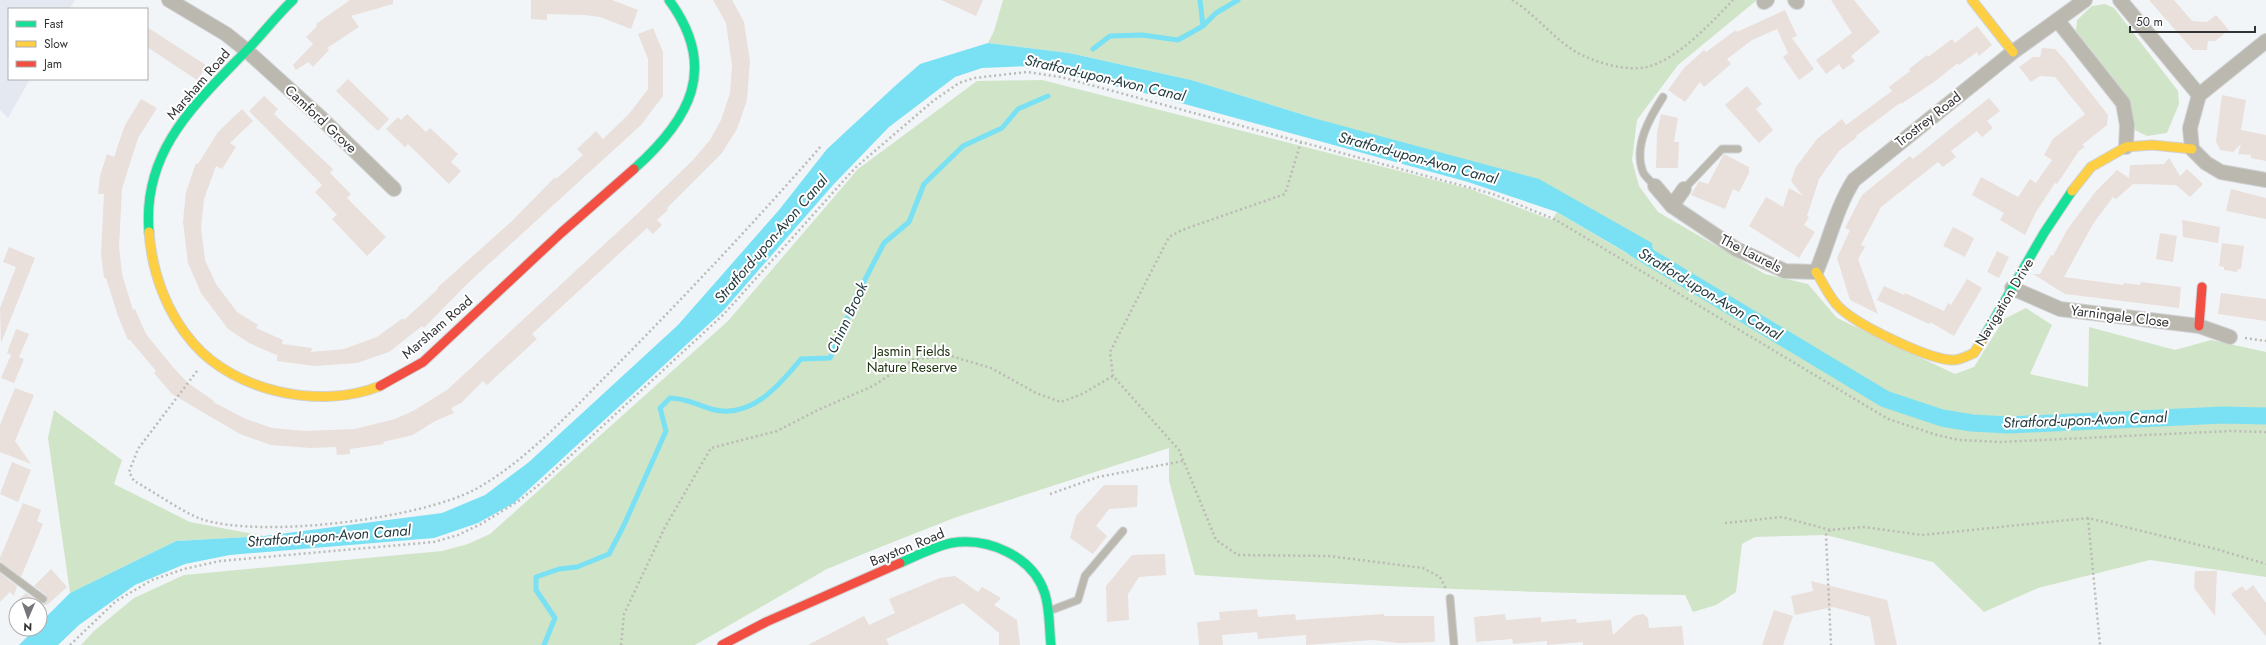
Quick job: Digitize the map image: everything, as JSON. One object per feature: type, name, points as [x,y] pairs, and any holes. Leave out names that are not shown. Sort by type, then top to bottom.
[{"type":"street","name":"Camford Grove","points":[[170,0],[226,34],[246,50],[320,117],[394,189]]},
{"type":"street","name":"Marsham Road","points":[[293,0],[184,117],[166,147],[158,164],[148,228],[151,260],[160,292],[198,349],[247,381],[264,387],[311,397],[352,395],[370,390],[396,379],[423,362],[580,216],[665,140],[680,119],[693,88],[695,71],[694,50],[687,27],[669,0]]},
{"type":"street","points":[[1972,0],[2013,52]]},
{"type":"street","name":"Trostrey Road","points":[[1816,272],[1843,196],[1854,180],[2013,52],[2058,21],[2085,0]]},
{"type":"street","points":[[2120,0],[2199,96]]},
{"type":"street","points":[[2058,21],[2123,103],[2127,125],[2126,147]]},
{"type":"street","points":[[2266,41],[2199,96],[2190,128],[2192,149],[2206,163],[2221,172],[2266,180]]},
{"type":"street","name":"Navigation Drive","points":[[1816,272],[1841,310],[1851,317],[1914,349],[1938,358],[1951,360],[1963,358],[1974,353],[2071,192],[2091,167],[2126,147],[2152,145],[2192,149]]},
{"type":"street","name":"The Laurels","points":[[1655,186],[1672,206],[1736,249],[1785,271],[1816,272]]},
{"type":"street","points":[[1672,206],[1684,189]]},
{"type":"street","points":[[2199,326],[2202,287]]},
{"type":"street","name":"Yarningale Close","points":[[2012,288],[2060,309],[2199,326],[2230,337]]},
{"type":"street","name":"Bayston Road","points":[[722,645],[787,613],[935,548],[955,543],[974,543],[1011,553],[1026,564],[1037,577],[1045,593],[1051,645]]},
{"type":"lane","points":[[1655,186],[1643,173],[1641,158],[1643,140],[1648,119],[1664,96]]},
{"type":"lane","points":[[1684,189],[1722,149],[1738,149]]},
{"type":"lane","points":[[1047,612],[1078,600],[1085,576],[1123,531]]},
{"type":"lane","points":[[0,567],[40,597]]},
{"type":"lane","points":[[1450,598],[1454,645]]},
{"type":"path","points":[[1512,0],[1576,52],[1607,66],[1646,67],[1671,56],[1716,18],[1733,0]]},
{"type":"path","points":[[70,645],[116,601],[152,580],[184,569],[220,561],[434,542],[458,535],[501,513],[541,483],[724,314],[855,168],[933,101],[959,83],[990,75],[1027,72],[1046,74],[1478,189],[1556,220],[1852,398],[1888,418],[1936,435],[1959,440],[2001,442],[2222,431],[2266,432]]},
{"type":"path","points":[[1301,142],[1285,194],[1182,230],[1169,237],[1110,352],[1113,376],[1179,450],[1216,540],[1238,555],[1329,556],[1423,568],[1440,577],[1450,598]]},
{"type":"path","points":[[208,356],[138,449],[129,472],[134,481],[201,518],[252,528],[363,520],[433,506],[476,489],[521,458],[561,421],[709,269],[772,202],[822,145]]},
{"type":"path","points":[[2230,337],[2266,341]]},
{"type":"path","points":[[621,645],[624,614],[665,527],[711,448],[777,431],[820,409],[873,386],[914,359],[951,356],[991,368],[1036,393],[1061,402],[1082,394],[1113,376]]},
{"type":"path","points":[[1050,494],[1098,477],[1183,461]]},
{"type":"path","points":[[1724,523],[1782,517],[1830,530],[1864,527],[1922,535],[2088,518],[2216,549],[2266,564]]},
{"type":"path","points":[[2088,518],[2100,645]]},
{"type":"path","points":[[1830,530],[1826,535],[1831,645]]},
{"type":"shaded area","points":[[0,0],[75,0],[70,8],[8,8],[8,80],[29,80],[8,118],[0,110]]},
{"type":"green space","name":"Jasmin Fields Nature Reserve","points":[[1003,0],[1757,0],[1678,65],[1637,120],[1632,160],[1639,186],[1658,212],[1765,274],[1808,284],[1837,318],[1955,374],[1974,367],[2004,319],[2026,308],[2052,325],[2030,374],[2088,387],[2089,327],[2175,350],[2211,340],[2266,352],[2266,577],[2150,560],[2038,588],[1984,612],[1933,562],[1826,535],[1755,537],[1742,544],[1736,592],[1716,605],[1693,612],[1685,595],[1562,593],[1195,575],[1169,481],[1169,448],[954,518],[827,569],[695,645],[81,645],[94,631],[134,598],[184,575],[442,551],[468,544],[490,534],[728,321],[858,169],[977,81],[1042,80],[1470,189],[1552,220],[1557,212],[1655,270],[1652,243],[1317,119],[1191,80],[1069,53],[988,43],[994,31]]},
{"type":"green space","points":[[2105,4],[2114,8],[2178,91],[2179,104],[2167,133],[2147,136],[2135,130],[2125,93],[2076,31],[2077,20],[2092,6]]},
{"type":"green space","points":[[54,410],[122,460],[114,484],[190,522],[264,536],[176,541],[70,593],[48,438]]},
{"type":"water","points":[[988,43],[1069,53],[1191,80],[1317,119],[1539,179],[1652,243],[1656,270],[1557,212],[1468,182],[1148,94],[1031,66],[982,68],[955,77],[889,127],[833,185],[723,311],[514,503],[478,523],[434,538],[230,555],[185,564],[135,585],[79,625],[58,645],[19,645],[27,637],[48,637],[48,615],[70,593],[176,541],[264,536],[442,513],[485,495],[529,462],[678,325],[779,210],[827,149],[920,64]]},
{"type":"building","points":[[350,0],[393,0],[393,4],[351,16],[359,27],[327,48],[329,50],[313,67],[308,62],[296,70],[293,65],[313,44],[306,37],[317,26],[316,24]]},
{"type":"building","points":[[531,0],[612,0],[638,10],[631,29],[600,17],[585,15],[547,14],[547,20],[531,19]]},
{"type":"building","points":[[713,0],[732,0],[744,22],[750,61],[747,100],[737,129],[722,153],[667,208],[668,210],[657,220],[662,225],[653,234],[647,228],[532,334],[537,339],[487,385],[483,381],[461,403],[451,408],[454,413],[435,421],[413,435],[383,442],[384,444],[350,449],[350,454],[337,455],[336,447],[310,448],[271,445],[240,434],[172,394],[154,373],[156,371],[130,340],[128,340],[118,316],[106,278],[104,278],[101,254],[104,194],[98,194],[100,176],[107,154],[114,157],[125,125],[141,99],[157,108],[138,138],[122,189],[119,246],[122,274],[133,310],[135,309],[146,334],[172,366],[188,383],[214,401],[213,402],[246,419],[272,428],[305,431],[355,429],[395,419],[413,411],[447,390],[636,215],[692,161],[710,140],[721,120],[730,93],[732,65],[726,23]]},
{"type":"building","points":[[941,0],[983,0],[976,16]]},
{"type":"building","points":[[1831,0],[1854,0],[1880,32],[1851,56],[1855,61],[1843,70],[1839,64],[1826,74],[1816,60],[1852,33]]},
{"type":"building","points":[[2149,0],[2174,0],[2192,21],[2207,22],[2216,15],[2229,30],[2215,41],[2208,41],[2207,50],[2193,50]]},
{"type":"building","points":[[1785,10],[1797,36],[1792,38],[1814,69],[1799,80],[1783,57],[1788,53],[1777,29],[1752,40],[1727,59],[1731,64],[1704,87],[1700,82],[1685,102],[1668,90],[1684,68],[1704,50],[1706,52],[1736,30],[1737,32]]},
{"type":"building","points":[[1977,26],[1992,45],[1979,56],[1977,52],[1959,65],[1958,63],[1934,82],[1901,104],[1900,103],[1856,136],[1857,137],[1839,151],[1819,179],[1807,216],[1809,217],[1804,225],[1815,232],[1799,258],[1749,226],[1766,197],[1783,207],[1789,188],[1803,196],[1791,181],[1796,167],[1817,139],[1842,119],[1846,125],[1892,91],[1889,87],[1910,71],[1909,69],[1927,55],[1928,57],[1952,39],[1955,43]]},
{"type":"building","points":[[148,28],[207,66],[197,80],[148,48]]},
{"type":"building","points":[[653,28],[663,52],[663,96],[641,125],[468,283],[424,328],[422,326],[389,352],[357,363],[314,366],[277,361],[277,356],[279,356],[249,343],[228,329],[201,293],[188,263],[183,222],[186,192],[196,163],[198,164],[218,132],[242,109],[253,121],[230,143],[236,147],[222,169],[216,166],[204,199],[201,228],[205,260],[216,284],[237,312],[258,325],[256,328],[283,340],[282,344],[312,348],[311,352],[344,349],[377,337],[403,318],[404,320],[438,289],[437,288],[513,220],[555,177],[556,179],[583,155],[577,149],[596,131],[603,139],[629,114],[648,89],[648,59],[638,34]]},
{"type":"building","points":[[2042,48],[2055,49],[2108,115],[2107,125],[2082,145],[2085,147],[2079,151],[2057,184],[2055,183],[2036,212],[2025,235],[2000,220],[2004,213],[1972,195],[1981,177],[2018,197],[2030,179],[2036,183],[2052,160],[2044,155],[2053,139],[2085,114],[2055,77],[2040,76],[2031,82],[2019,67],[2033,57],[2040,57]]},
{"type":"building","points":[[348,79],[389,119],[378,131],[336,91]]},
{"type":"building","points":[[1747,86],[1762,104],[1756,109],[1773,130],[1759,143],[1725,105]]},
{"type":"building","points":[[2222,95],[2246,100],[2241,130],[2266,135],[2266,161],[2251,158],[2251,155],[2238,154],[2241,144],[2233,152],[2220,150],[2216,141]]},
{"type":"building","points":[[264,96],[278,109],[274,114],[333,169],[330,173],[351,194],[347,198],[386,237],[367,256],[332,219],[337,215],[315,192],[322,185],[249,111]]},
{"type":"building","points":[[1989,98],[2000,111],[1987,121],[1993,128],[1982,137],[1977,131],[1951,151],[1956,157],[1943,167],[1938,162],[1881,207],[1861,245],[1865,247],[1858,259],[1878,314],[1850,300],[1837,258],[1850,230],[1845,228],[1862,195],[1910,156],[1913,159]]},
{"type":"building","points":[[407,114],[426,132],[430,128],[458,154],[451,162],[461,171],[449,184],[408,144],[405,147],[386,129],[398,117],[401,120]]},
{"type":"building","points":[[1661,114],[1678,118],[1674,142],[1679,142],[1678,168],[1656,168],[1657,133]]},
{"type":"building","points":[[1724,154],[1749,167],[1749,173],[1739,192],[1733,189],[1725,209],[1691,195],[1699,181],[1708,184]]},
{"type":"building","points":[[2169,158],[2180,176],[2187,169],[2203,184],[2190,197],[2176,185],[2133,184],[2116,199],[2113,197],[2093,224],[2064,277],[2123,285],[2124,283],[2140,285],[2141,282],[2181,287],[2179,308],[2065,294],[2033,274],[2040,274],[2051,255],[2053,256],[2067,230],[2096,191],[2117,170],[2129,178],[2130,165],[2164,164]]},
{"type":"building","points":[[2231,189],[2266,198],[2266,219],[2226,211]]},
{"type":"building","points":[[2182,220],[2220,227],[2218,243],[2183,237]]},
{"type":"building","points":[[1953,227],[1974,238],[1965,257],[1943,246]]},
{"type":"building","points":[[2160,233],[2177,236],[2173,262],[2156,259]]},
{"type":"building","points":[[2222,243],[2244,246],[2241,269],[2238,269],[2237,272],[2224,270],[2224,267],[2219,266]]},
{"type":"building","points":[[9,247],[35,258],[1,343],[0,308],[16,267],[3,262]]},
{"type":"building","points":[[1997,251],[2009,257],[1999,278],[1987,272]]},
{"type":"building","points":[[1967,279],[1982,288],[1954,336],[1930,322],[1929,324],[1877,300],[1884,286],[1904,295],[1905,293],[1944,311],[1948,303],[1951,305]]},
{"type":"building","points":[[2221,293],[2266,299],[2266,321],[2218,314]]},
{"type":"building","points":[[16,329],[29,334],[19,357],[24,359],[14,383],[1,378],[11,355],[7,353]]},
{"type":"building","points":[[15,388],[34,395],[15,441],[31,464],[0,452],[0,425]]},
{"type":"building","points":[[12,462],[31,470],[18,502],[0,494]]},
{"type":"building","points":[[1104,485],[1138,485],[1137,507],[1109,509],[1096,526],[1107,536],[1093,554],[1070,538],[1076,516]]},
{"type":"building","points":[[23,503],[41,510],[37,521],[43,524],[21,577],[0,562],[0,558]]},
{"type":"building","points":[[1165,554],[1166,575],[1139,577],[1128,594],[1129,620],[1107,622],[1106,586],[1132,555]]},
{"type":"building","points":[[51,569],[67,587],[48,604],[48,597],[34,586]]},
{"type":"building","points":[[2195,571],[2217,571],[2215,616],[2194,588]]},
{"type":"building","points":[[0,573],[17,586],[14,596],[10,592],[0,602]]},
{"type":"building","points":[[955,576],[978,592],[982,587],[1001,598],[994,605],[1017,620],[1020,645],[999,645],[999,633],[963,603],[886,639],[889,645],[808,645],[864,616],[869,625],[895,613],[889,599],[940,578]]},
{"type":"building","points":[[1811,581],[1887,600],[1897,645],[1875,645],[1870,617],[1833,607],[1795,615],[1791,596],[1813,591]]},
{"type":"building","points":[[2253,585],[2266,603],[2266,636],[2231,594],[2242,586],[2246,591]]},
{"type":"building","points":[[26,593],[32,597],[21,597]]},
{"type":"building","points":[[1257,609],[1258,617],[1295,614],[1296,620],[1384,614],[1384,616],[1434,616],[1435,642],[1398,643],[1373,640],[1306,645],[1306,635],[1258,639],[1257,632],[1222,635],[1223,645],[1199,645],[1197,622],[1220,620],[1219,612]]},
{"type":"building","points":[[1774,610],[1793,616],[1783,645],[1762,645]]},
{"type":"building","points":[[1505,614],[1506,620],[1541,617],[1541,622],[1576,619],[1577,623],[1611,620],[1613,635],[1634,616],[1643,614],[1648,618],[1649,628],[1682,626],[1684,645],[1583,645],[1583,642],[1547,645],[1547,641],[1513,644],[1512,639],[1476,642],[1474,617]]},
{"type":"waterway","points":[[1200,0],[1203,26]]},
{"type":"waterway","name":"Chinn Brook","points":[[1093,49],[1110,36],[1142,35],[1178,40],[1203,26],[1216,13],[1238,0]]},
{"type":"waterway","name":"Chinn Brook","points":[[544,645],[555,618],[536,590],[536,577],[559,569],[577,567],[609,554],[624,525],[666,431],[660,408],[670,398],[687,401],[711,409],[725,411],[738,410],[762,399],[783,380],[801,359],[830,358],[858,293],[884,243],[909,222],[924,184],[963,146],[1002,128],[1018,109],[1048,96]]},
{"type":"waterway","name":"Stratford-upon-Avon Canal","points":[[1634,248],[1885,399],[1942,418],[1972,423],[2009,425],[2223,415],[2266,416]]},
{"type":"traffic: fast","points":[[149,232],[149,203],[154,177],[163,153],[176,131],[208,90],[293,0]]},
{"type":"traffic: fast","points":[[634,169],[654,150],[670,131],[683,111],[691,91],[695,70],[692,48],[684,25],[669,0]]},
{"type":"traffic: fast","points":[[1981,342],[2044,233],[2072,191]]},
{"type":"traffic: fast","points":[[900,563],[931,549],[951,543],[980,543],[994,546],[1007,552],[1020,560],[1030,569],[1039,581],[1047,600],[1051,645]]},
{"type":"traffic: slow","points":[[1972,0],[2013,52]]},
{"type":"traffic: slow","points":[[2072,191],[2091,167],[2126,147],[2152,145],[2192,149]]},
{"type":"traffic: slow","points":[[149,232],[153,262],[168,305],[183,331],[211,360],[232,374],[255,384],[280,392],[306,396],[332,396],[357,393],[380,386]]},
{"type":"traffic: slow","points":[[1816,272],[1840,308],[1861,323],[1892,340],[1925,353],[1951,360],[1957,360],[1974,353],[1981,342]]},
{"type":"traffic: jam","points":[[380,386],[423,362],[561,233],[634,169]]},
{"type":"traffic: jam","points":[[2199,326],[2202,287]]},
{"type":"traffic: jam","points":[[722,645],[766,622],[900,563]]}]
